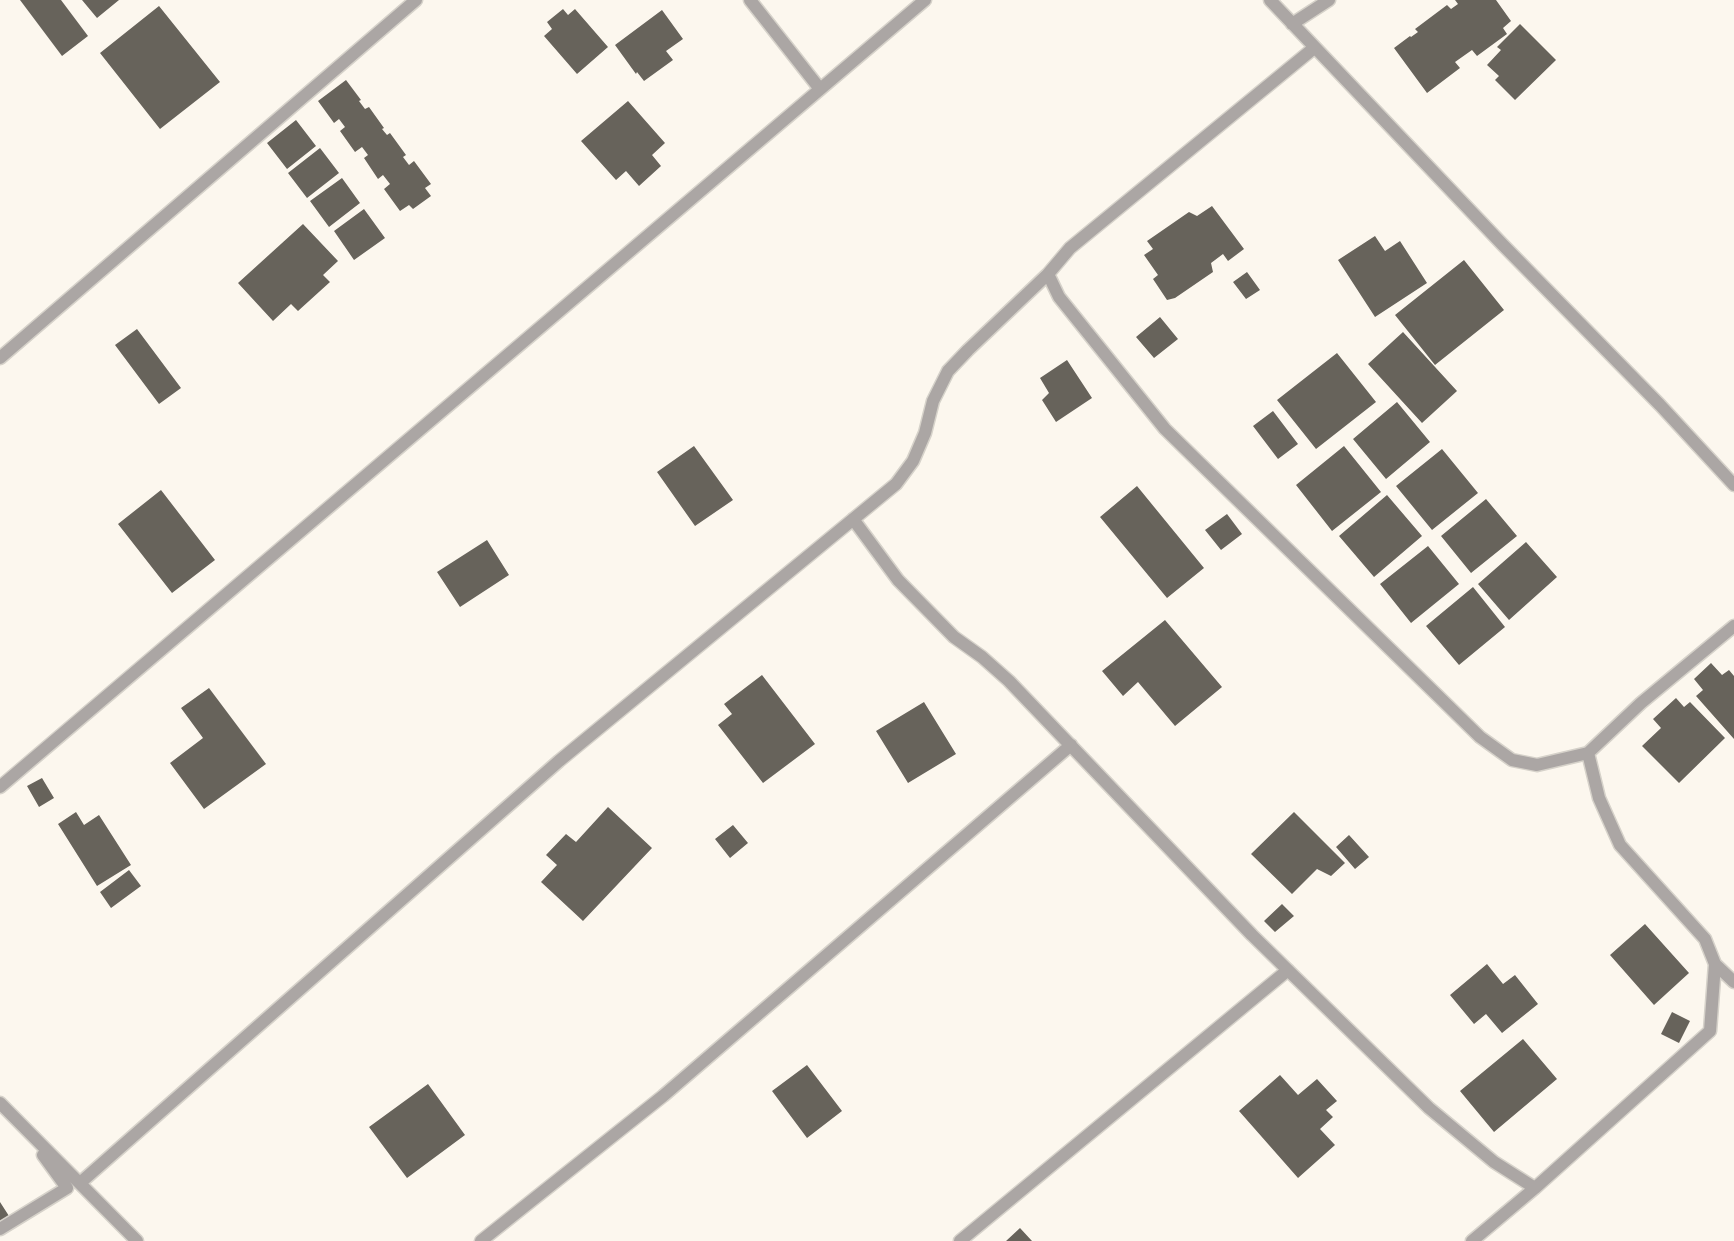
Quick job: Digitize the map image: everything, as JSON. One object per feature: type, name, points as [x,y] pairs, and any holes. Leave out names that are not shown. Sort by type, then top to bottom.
[{"type":"street","points":[[0,358],[416,0]]},
{"type":"street","points":[[750,0],[820,89]]},
{"type":"street","points":[[0,787],[925,0]]},
{"type":"street","points":[[1270,0],[1734,484]]},
{"type":"street","points":[[1292,24],[1329,0]]},
{"type":"street","points":[[80,1183],[559,761],[896,484],[913,461],[925,434],[933,401],[948,371],[968,350],[1048,274],[1070,248],[1314,48]]},
{"type":"street","points":[[1048,274],[1060,297],[1165,428],[1480,737],[1512,760],[1537,765],[1588,753],[1641,703],[1734,626]]},
{"type":"street","points":[[854,519],[898,580],[954,637],[982,657],[1010,681],[1252,935],[1429,1108],[1494,1162],[1535,1188]]},
{"type":"street","points":[[481,1241],[663,1096],[1071,746]]},
{"type":"street","points":[[1588,753],[1599,798],[1620,846],[1705,939],[1716,964],[1734,982]]},
{"type":"street","points":[[1472,1241],[1535,1188],[1710,1031],[1716,964]]},
{"type":"street","points":[[960,1241],[1288,970]]},
{"type":"street","points":[[0,1102],[137,1241]]},
{"type":"street","points":[[0,1229],[67,1188],[16,1119]]},
{"type":"building","points":[[20,0],[61,0],[88,36],[62,56]]},
{"type":"building","points":[[82,0],[119,0],[97,18]]},
{"type":"building","points":[[1455,0],[1496,0],[1511,21],[1503,28],[1507,34],[1477,56],[1472,50],[1455,62],[1460,68],[1427,93],[1394,48],[1418,32],[1415,29],[1447,5],[1451,9],[1458,4]]},
{"type":"building","points":[[159,6],[220,82],[160,129],[100,53]]},
{"type":"building","points":[[563,9],[568,15],[575,9],[608,47],[577,74],[544,36],[552,29],[547,22]]},
{"type":"building","points":[[662,10],[683,39],[666,51],[673,60],[644,81],[637,72],[636,74],[615,45]]},
{"type":"building","points":[[1520,24],[1556,60],[1515,100],[1495,80],[1499,76],[1487,65],[1501,50],[1497,47]]},
{"type":"building","points":[[346,80],[361,100],[359,101],[365,109],[369,107],[384,128],[382,129],[387,135],[390,133],[406,155],[403,157],[409,165],[414,161],[431,184],[425,188],[431,196],[413,209],[409,205],[400,211],[384,189],[390,184],[383,175],[378,179],[364,158],[368,155],[362,147],[355,152],[340,131],[345,127],[339,119],[334,123],[318,101]]},
{"type":"building","points":[[628,101],[665,143],[652,155],[661,166],[639,186],[626,171],[616,180],[581,141]]},
{"type":"building","points":[[296,120],[316,146],[287,169],[267,143]]},
{"type":"building","points":[[320,148],[339,173],[307,198],[288,173]]},
{"type":"building","points":[[342,178],[360,203],[329,227],[310,201]]},
{"type":"building","points":[[1212,206],[1244,249],[1228,261],[1223,254],[1211,263],[1213,272],[1175,298],[1167,300],[1153,279],[1158,275],[1144,255],[1153,249],[1147,241],[1189,212],[1197,216]]},
{"type":"building","points":[[364,209],[385,238],[354,260],[334,231]]},
{"type":"building","points":[[303,224],[338,261],[323,275],[330,282],[298,311],[291,304],[273,321],[238,283]]},
{"type":"building","points":[[1375,236],[1385,251],[1400,241],[1427,283],[1375,317],[1338,260]]},
{"type":"building","points":[[1464,260],[1504,310],[1435,365],[1395,315]]},
{"type":"building","points":[[1247,272],[1260,290],[1246,299],[1233,282]]},
{"type":"building","points":[[1160,317],[1178,339],[1154,358],[1136,337]]},
{"type":"building","points":[[137,329],[181,388],[159,404],[115,345]]},
{"type":"building","points":[[1403,332],[1457,391],[1422,423],[1368,364]]},
{"type":"building","points":[[1337,353],[1376,402],[1316,449],[1277,400]]},
{"type":"building","points":[[1067,360],[1092,398],[1056,422],[1042,400],[1049,393],[1040,378]]},
{"type":"building","points":[[1397,402],[1430,442],[1386,479],[1353,439]]},
{"type":"building","points":[[1273,411],[1298,444],[1278,459],[1253,426]]},
{"type":"building","points":[[694,446],[733,500],[695,526],[657,472]]},
{"type":"building","points":[[1344,446],[1381,492],[1332,531],[1296,485]]},
{"type":"building","points":[[1442,449],[1478,493],[1432,530],[1396,486]]},
{"type":"building","points":[[1137,486],[1204,568],[1167,598],[1100,517]]},
{"type":"building","points":[[161,490],[215,560],[172,593],[118,524]]},
{"type":"building","points":[[1387,495],[1422,536],[1374,577],[1339,536]]},
{"type":"building","points":[[1486,499],[1517,536],[1471,573],[1441,536]]},
{"type":"building","points":[[1227,514],[1242,534],[1221,550],[1205,530]]},
{"type":"building","points":[[487,540],[509,575],[460,607],[437,572]]},
{"type":"building","points":[[1526,542],[1557,577],[1509,620],[1478,584]]},
{"type":"building","points":[[1428,546],[1459,584],[1411,623],[1380,584]]},
{"type":"building","points":[[1473,587],[1505,627],[1459,665],[1426,626]]},
{"type":"building","points":[[1165,620],[1222,687],[1175,726],[1138,682],[1123,696],[1102,671]]},
{"type":"building","points":[[1711,663],[1722,675],[1729,670],[1734,676],[1734,739],[1696,696],[1703,690],[1694,679]]},
{"type":"building","points":[[762,675],[815,744],[763,783],[718,725],[732,714],[724,704]]},
{"type":"building","points":[[209,688],[266,764],[204,809],[170,763],[203,738],[181,708]]},
{"type":"building","points":[[1676,698],[1684,707],[1690,702],[1725,738],[1679,783],[1642,746],[1661,728],[1653,719]]},
{"type":"building","points":[[924,702],[956,754],[908,783],[876,731]]},
{"type":"building","points":[[42,778],[54,798],[39,807],[27,786]]},
{"type":"building","points":[[608,807],[652,848],[583,921],[541,882],[557,865],[546,855],[566,834],[576,842]]},
{"type":"building","points":[[76,812],[84,825],[99,815],[131,865],[97,886],[58,824]]},
{"type":"building","points":[[1294,812],[1345,863],[1331,876],[1317,869],[1292,894],[1251,854]]},
{"type":"building","points":[[733,825],[748,843],[730,858],[715,839]]},
{"type":"building","points":[[1349,835],[1369,857],[1355,869],[1336,847]]},
{"type":"building","points":[[129,870],[141,886],[111,908],[100,892]]},
{"type":"building","points":[[1282,904],[1294,916],[1275,932],[1264,921]]},
{"type":"building","points":[[1645,924],[1689,973],[1654,1005],[1610,955]]},
{"type":"building","points":[[1487,964],[1503,984],[1515,975],[1538,1004],[1502,1033],[1486,1014],[1474,1024],[1450,995]]},
{"type":"building","points":[[1672,1012],[1690,1021],[1679,1043],[1661,1034]]},
{"type":"building","points":[[1523,1039],[1557,1079],[1494,1132],[1460,1091]]},
{"type":"building","points":[[807,1065],[842,1111],[807,1138],[772,1091]]},
{"type":"building","points":[[1280,1075],[1298,1095],[1317,1079],[1337,1101],[1326,1110],[1333,1117],[1320,1129],[1335,1145],[1298,1178],[1239,1111]]},
{"type":"building","points":[[428,1084],[465,1135],[407,1178],[369,1127]]},
{"type":"building","points":[[0,1202],[9,1216],[0,1221]]},
{"type":"building","points":[[1020,1228],[1032,1241],[1006,1241]]}]
